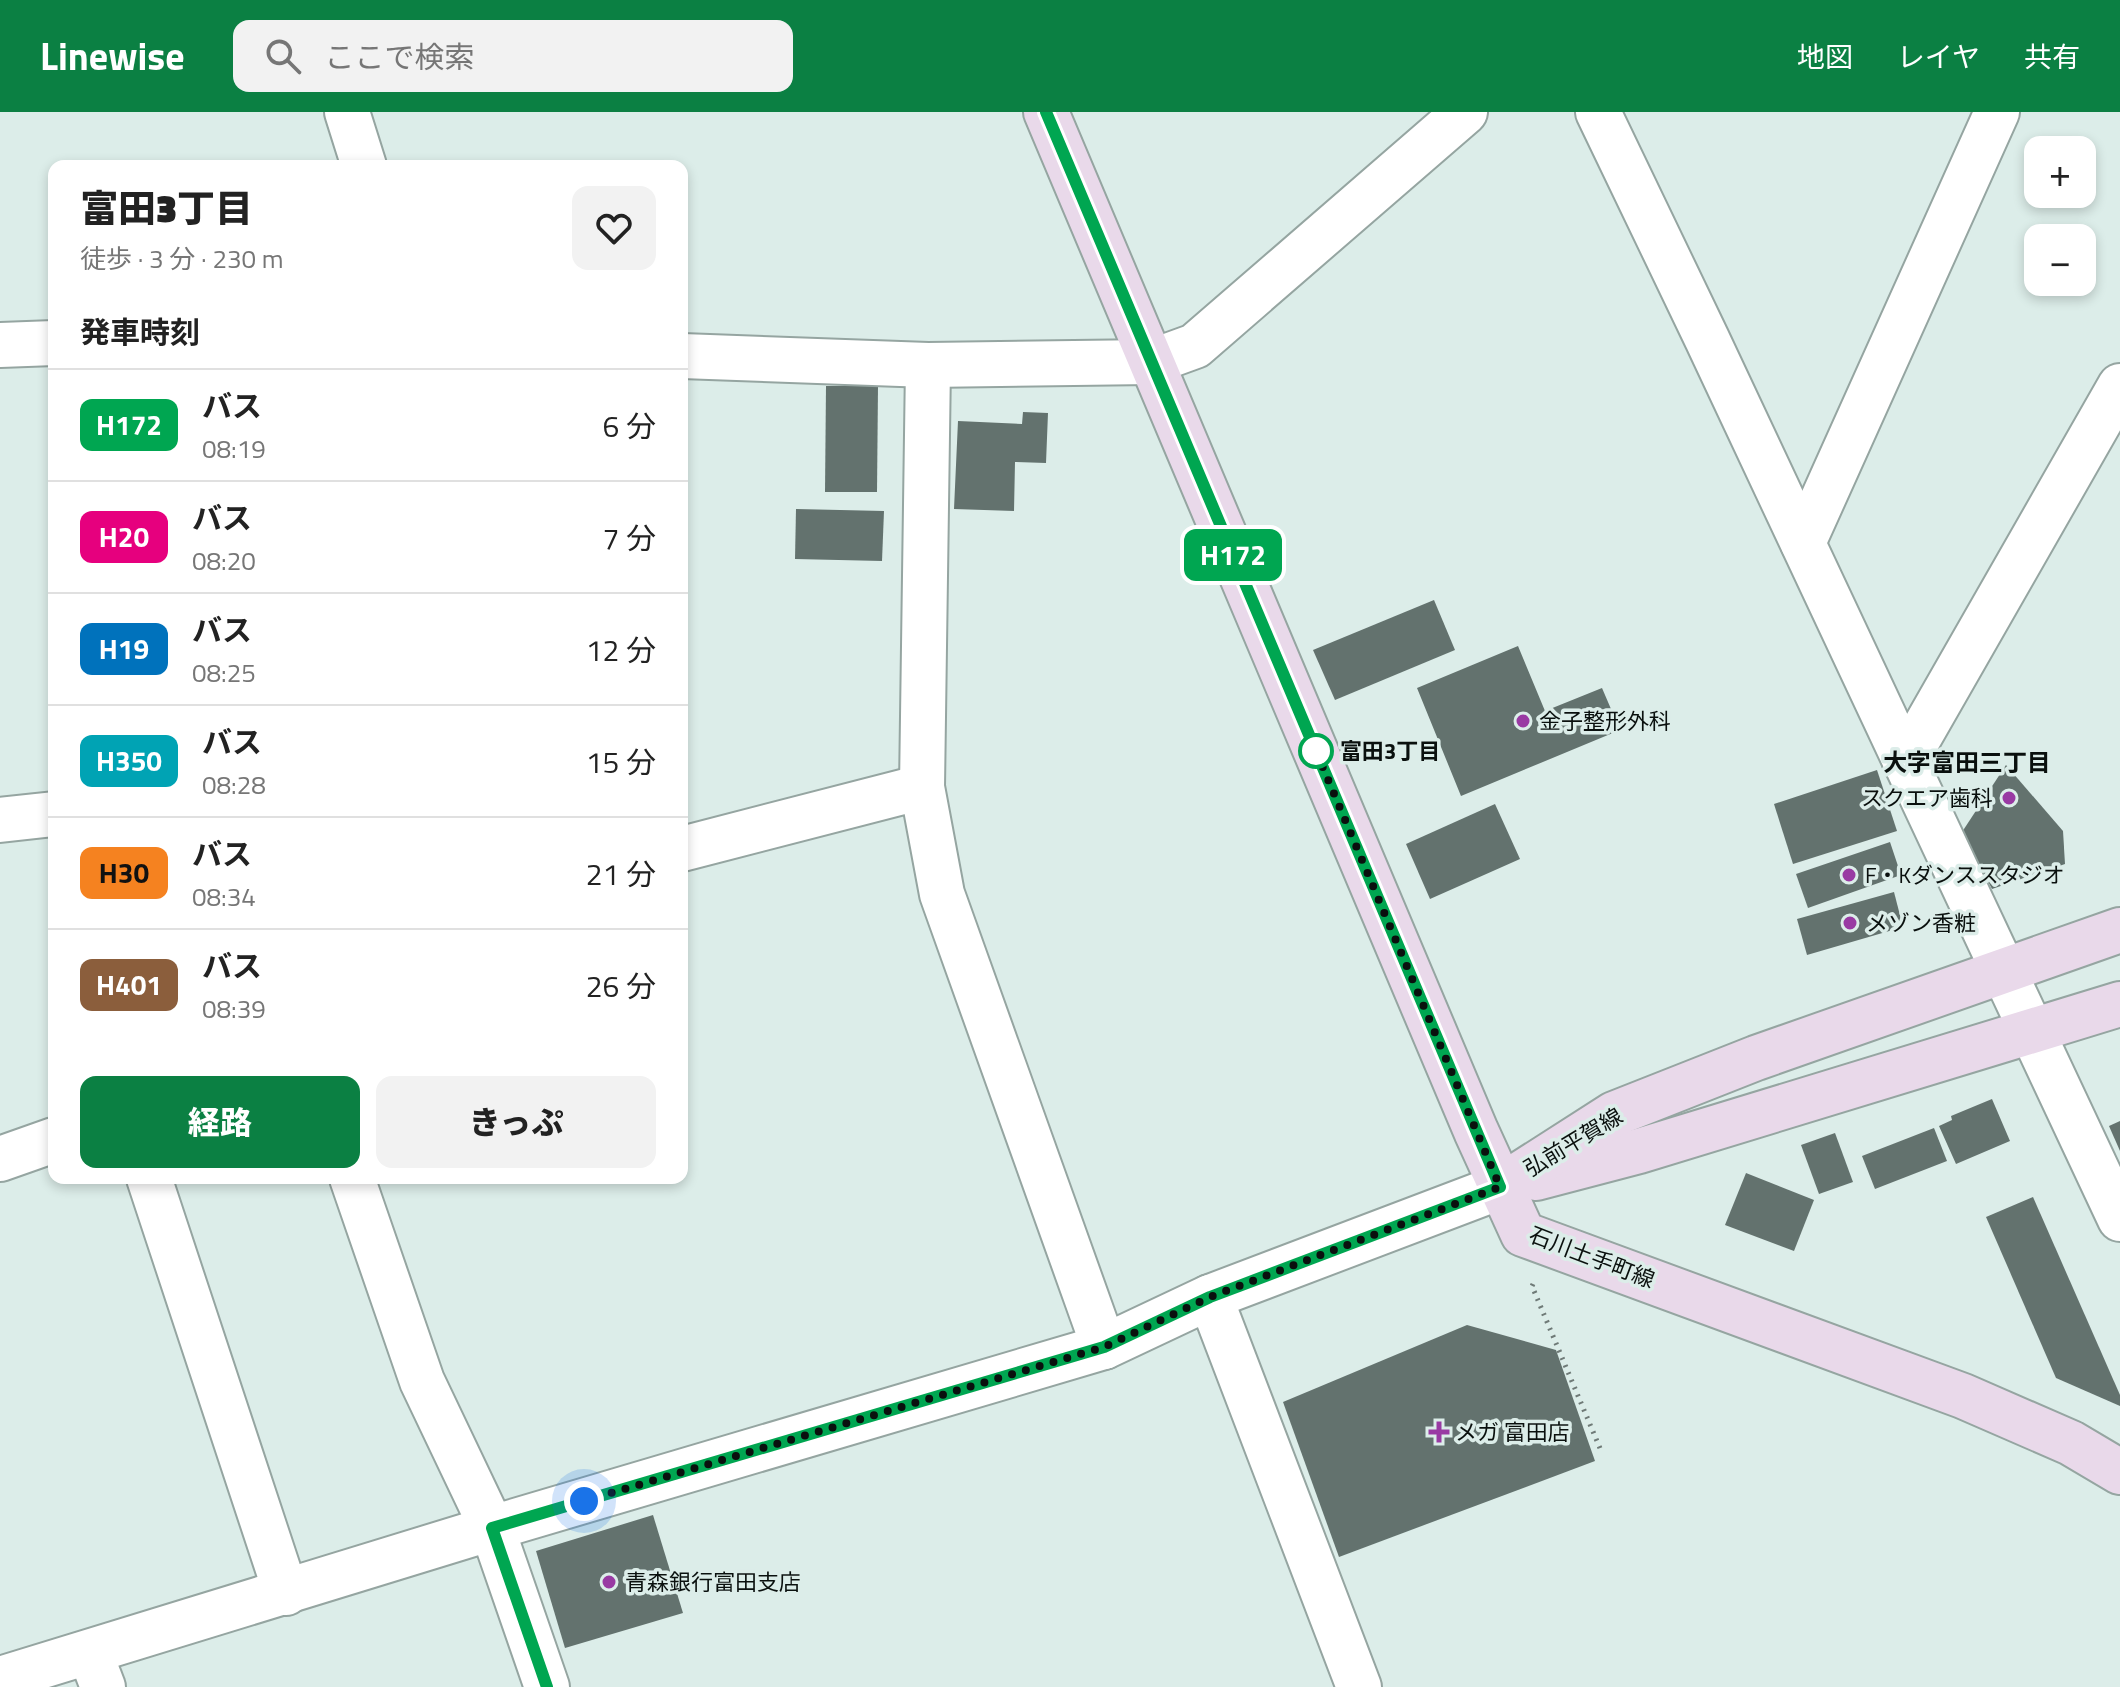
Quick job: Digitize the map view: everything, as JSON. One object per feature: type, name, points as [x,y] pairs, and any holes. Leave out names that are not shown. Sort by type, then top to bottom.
[{"type":"main road","name":"石川土手町線","points":[[1046,112],[1500,1187],[1523,1234],[1963,1396],[2071,1443],[2120,1472]]},
{"type":"main road","name":"弘前平賀線","points":[[1500,1187],[1614,1114],[1756,1058],[2120,930]]},
{"type":"main road","name":"弘前平賀線","points":[[1500,1187],[1639,1151],[2120,1004]]},
{"type":"street","points":[[347,112],[362,160]]},
{"type":"street","points":[[688,356],[928,365],[1151,362],[1195,346],[1465,112]]},
{"type":"street","points":[[1598,112],[2120,1219]]},
{"type":"street","points":[[1803,543],[1997,112]]},
{"type":"street","points":[[0,345],[48,343]]},
{"type":"street","points":[[928,365],[922,787],[942,894],[1104,1347]]},
{"type":"street","points":[[1905,762],[2120,386]]},
{"type":"street","points":[[688,847],[922,787]]},
{"type":"street","points":[[0,820],[48,815]]},
{"type":"street","points":[[0,1159],[48,1142]]},
{"type":"street","points":[[151,1184],[286,1593]]},
{"type":"street","points":[[354,1184],[422,1381],[492,1528],[547,1687]]},
{"type":"street","points":[[0,1679],[97,1670],[286,1593],[492,1528],[1104,1347],[1210,1297],[1500,1187]]},
{"type":"street","points":[[1210,1297],[1359,1687]]},
{"type":"path","points":[[1539,1272],[1532,1286],[1602,1453]]},
{"type":"building","points":[[826,386],[878,386],[877,492],[825,492]]},
{"type":"building","points":[[1023,412],[1048,413],[1046,463],[1015,462],[1014,511],[954,509],[958,421],[1022,424]]},
{"type":"building","points":[[796,509],[884,511],[882,561],[795,559]]},
{"type":"building","points":[[1434,600],[1455,650],[1335,700],[1313,650]]},
{"type":"building","name":"金子整形外科","points":[[1518,646],[1545,711],[1602,688],[1620,730],[1461,796],[1417,688]]},
{"type":"building","name":"スクエア歯科","points":[[2006,765],[2063,831],[2065,864],[1992,889],[1962,832]]},
{"type":"building","points":[[1877,770],[1897,831],[1793,864],[1774,804]]},
{"type":"building","points":[[1495,804],[1520,859],[1430,899],[1406,844]]},
{"type":"building","name":"F・Kダンススタジオ","points":[[1890,842],[1901,875],[1808,908],[1796,874]]},
{"type":"building","name":"メゾン香粧","points":[[1894,892],[1903,927],[1807,955],[1797,919]]},
{"type":"building","points":[[1992,1099],[2010,1141],[1956,1164],[1939,1126],[1952,1120],[1951,1116]]},
{"type":"building","points":[[2120,1121],[2120,1151],[2109,1126]]},
{"type":"building","points":[[1934,1128],[1947,1161],[1875,1189],[1862,1156]]},
{"type":"building","points":[[1835,1133],[1853,1182],[1819,1194],[1801,1145]]},
{"type":"building","points":[[1746,1173],[1814,1200],[1794,1251],[1725,1225]]},
{"type":"building","points":[[2033,1197],[2120,1395],[2120,1406],[2056,1378],[1986,1217]]},
{"type":"building","name":"メガ 富田店","points":[[1467,1325],[1556,1350],[1595,1461],[1339,1557],[1283,1402]]},
{"type":"building","name":"青森銀行富田支店","points":[[653,1515],[683,1613],[565,1648],[536,1551]]},
{"type":"bus line","name":"H172","points":[[547,1687],[492,1528],[1104,1347],[1210,1297],[1500,1187],[1046,112]]},
{"type":"place","name":"金子整形外科","points":[[1523,721]]},
{"type":"place","name":"富田3丁目","points":[[1316,751]]},
{"type":"place","name":"スクエア歯科","points":[[2009,798]]},
{"type":"place","name":"F・Kダンススタジオ","points":[[1849,875]]},
{"type":"place","name":"メゾン香粧","points":[[1850,923]]},
{"type":"place","name":"メガ 富田店","points":[[1439,1432]]},
{"type":"place","name":"青森銀行富田支店","points":[[609,1582]]},
{"type":"district","name":"大字富田三丁目","points":[[1967,762]]},
{"type":"route","points":[[584,1501],[1104,1347],[1210,1297],[1500,1187],[1316,751]]}]
